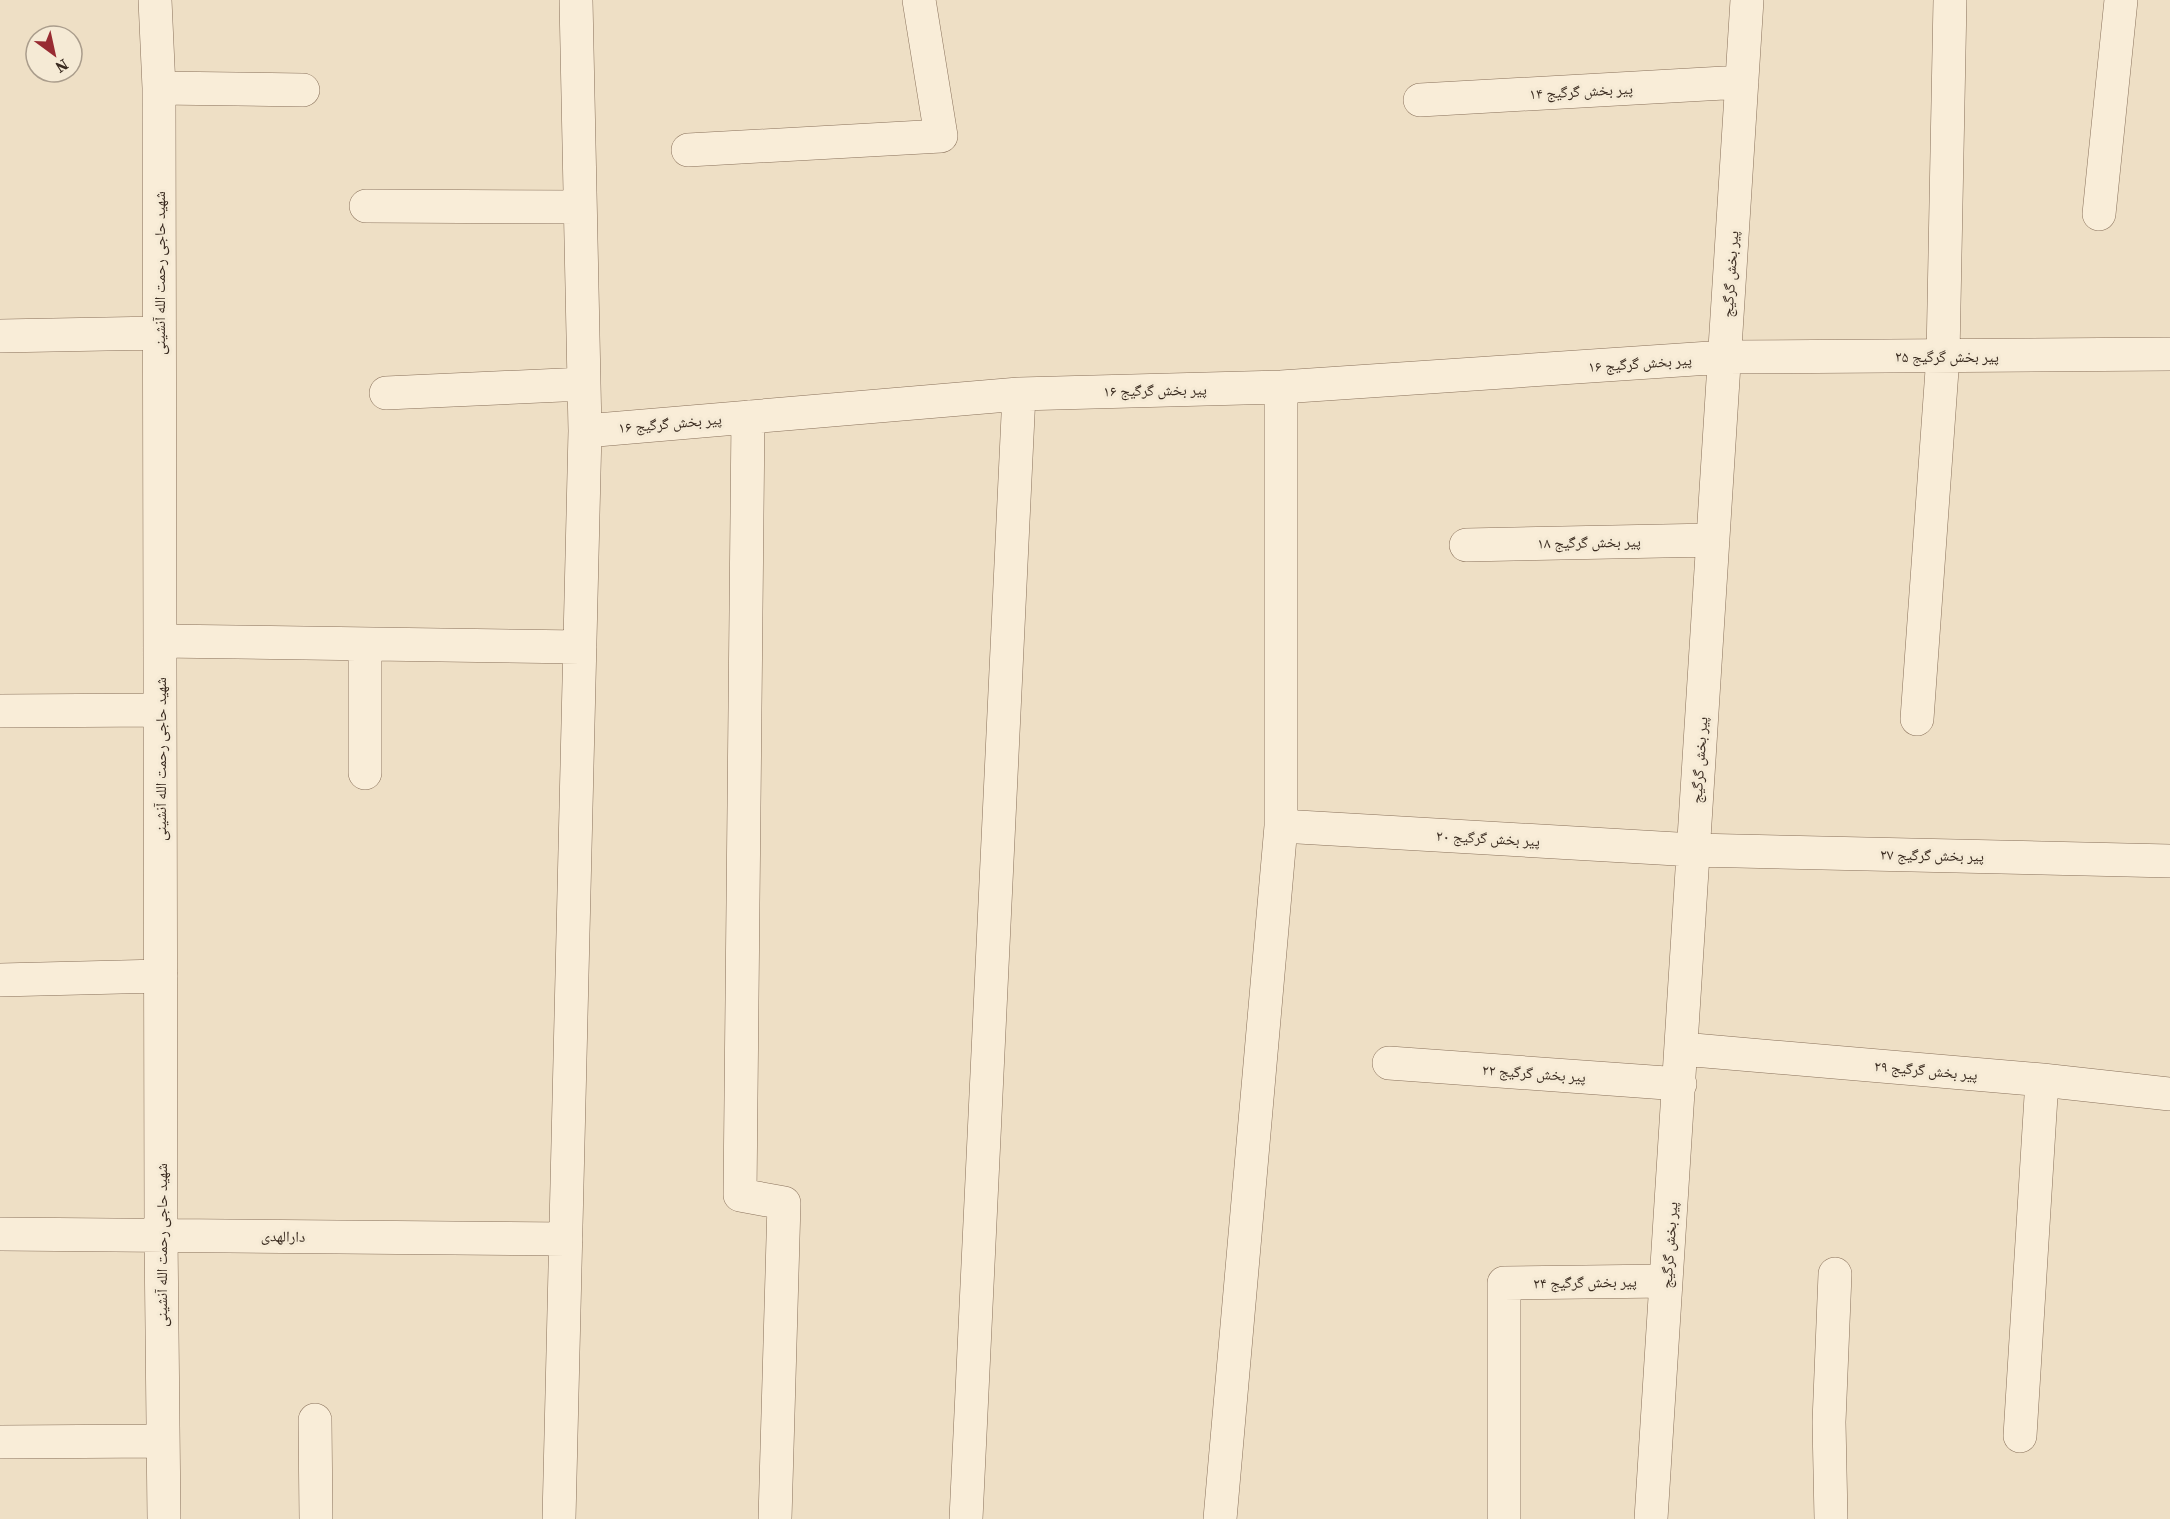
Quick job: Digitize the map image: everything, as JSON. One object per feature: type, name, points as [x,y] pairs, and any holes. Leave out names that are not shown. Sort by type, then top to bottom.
[{"type":"street","name":"شهید حاجی رحمت الله آنشینی","points":[[155,0],[159,88],[161,1235],[164,1519]]},
{"type":"street","points":[[559,1519],[585,430],[576,0]]},
{"type":"street","points":[[688,150],[941,136],[919,0]]},
{"type":"street","name":"پیر بخش گرگیج","points":[[1651,1519],[1747,0]]},
{"type":"street","points":[[1917,719],[1943,356],[1950,0]]},
{"type":"street","points":[[2099,214],[2121,0]]},
{"type":"street","name":"پیر بخش گرگیج ۱۴","points":[[1420,100],[1742,82]]},
{"type":"street","points":[[159,88],[303,90]]},
{"type":"street","points":[[366,206],[580,207]]},
{"type":"street","points":[[0,336],[159,333]]},
{"type":"street","name":"پیر بخش گرگیج ۲۵","points":[[1725,357],[2170,354]]},
{"type":"street","name":"پیر بخش گرگیج ۱۶","points":[[585,430],[1019,394],[1281,387],[1725,357]]},
{"type":"street","points":[[386,393],[584,384]]},
{"type":"street","points":[[1220,1519],[1281,826],[1281,387]]},
{"type":"street","points":[[966,1519],[1019,394]]},
{"type":"street","points":[[748,417],[740,1195],[784,1203],[775,1519]]},
{"type":"street","name":"پیر بخش گرگیج ۱۸","points":[[1466,545],[1713,540]]},
{"type":"street","points":[[160,641],[580,647]]},
{"type":"street","points":[[365,644],[365,773]]},
{"type":"street","points":[[0,711],[160,710]]},
{"type":"street","name":"پیر بخش گرگیج ۲۰","points":[[1281,826],[1694,850]]},
{"type":"street","name":"پیر بخش گرگیج ۲۷","points":[[1694,850],[2170,861]]},
{"type":"street","points":[[0,980],[161,976]]},
{"type":"street","name":"پیر بخش گرگیج ۲۹","points":[[1682,1048],[2042,1080],[2170,1094]]},
{"type":"street","name":"پیر بخش گرگیج ۲۲","points":[[1389,1063],[1680,1084]]},
{"type":"street","points":[[2020,1436],[2042,1080]]},
{"type":"street","name":"دارالهدی","points":[[0,1234],[566,1239]]},
{"type":"street","points":[[1831,1519],[1829,1422],[1835,1274]]},
{"type":"street","name":"پیر بخش گرگیج ۲۴","points":[[1504,1519],[1503,1283],[1666,1281]]},
{"type":"street","points":[[315,1420],[316,1519]]},
{"type":"street","points":[[0,1442],[162,1442]]}]
